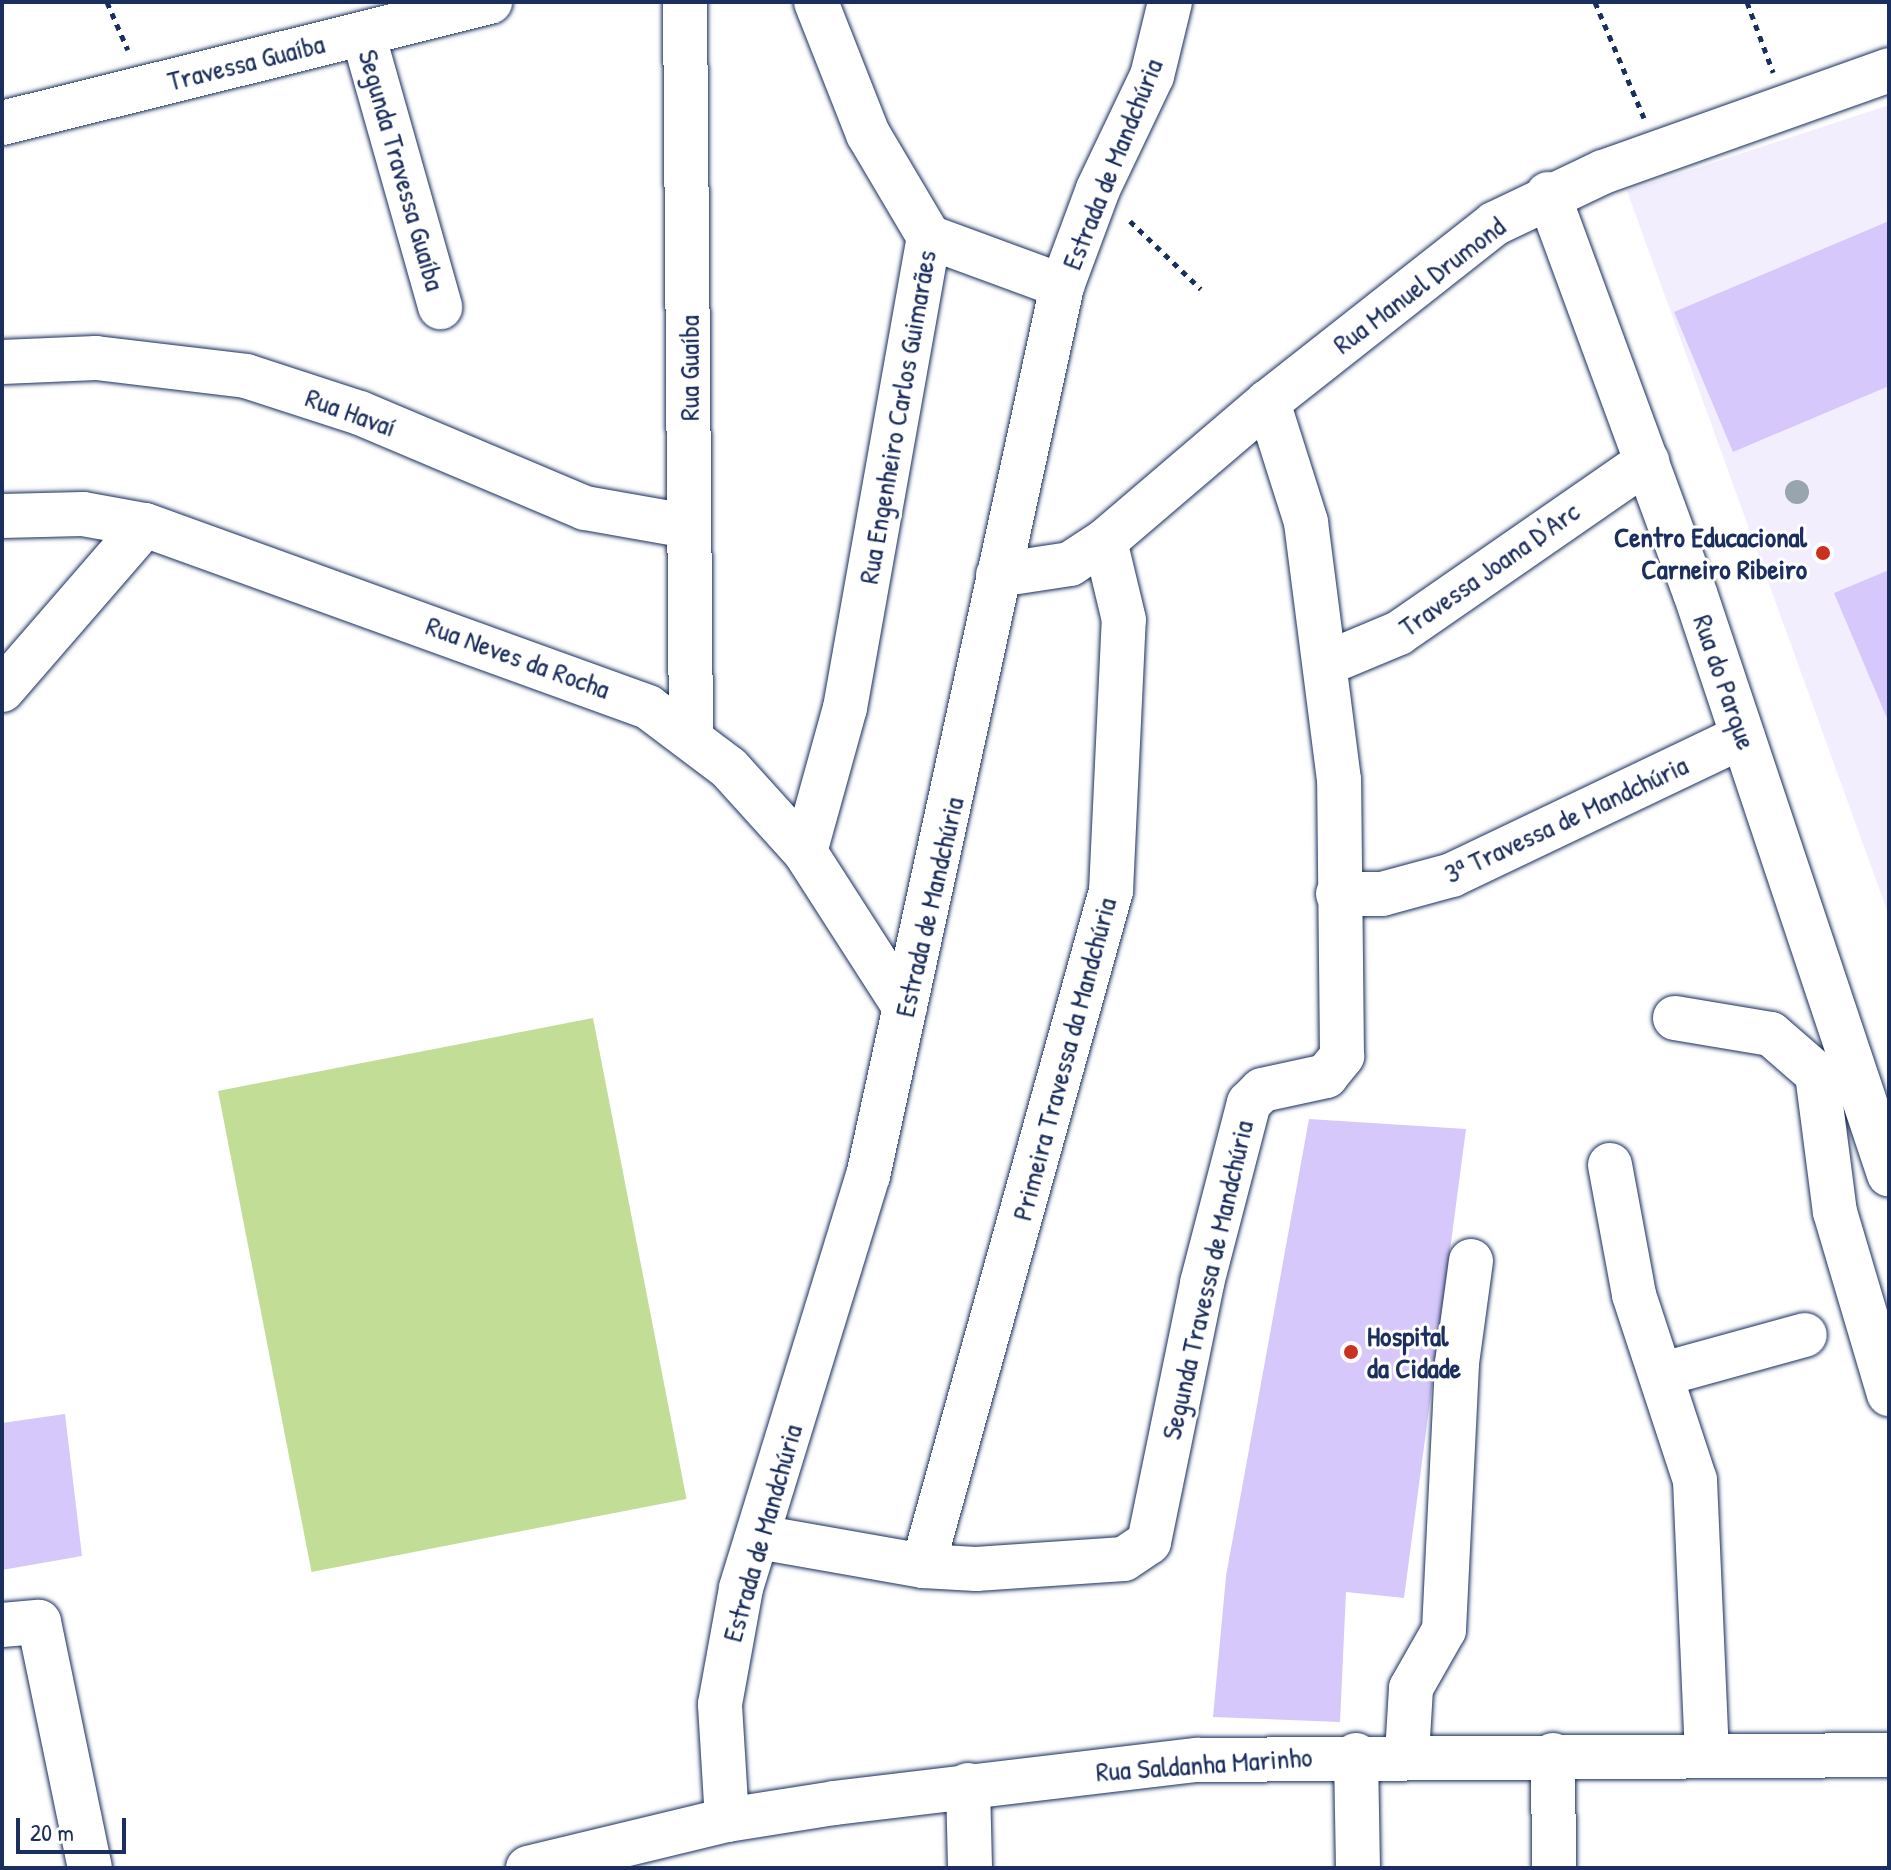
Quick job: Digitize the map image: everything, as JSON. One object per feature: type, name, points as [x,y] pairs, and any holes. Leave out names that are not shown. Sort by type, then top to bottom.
[{"type":"street","name":"Travessa Guaíba","points":[[2,123],[490,2]]},
{"type":"street","name":"Rua Guaíba","points":[[685,2],[691,734]]},
{"type":"street","name":"Rua Engenheiro Carlos Guimarães","points":[[805,852],[845,708],[929,237],[868,134],[816,2]]},
{"type":"street","name":"Estrada de Mandchúria","points":[[727,1820],[720,1704],[741,1588],[868,1176],[959,778],[998,575],[1062,286],[1098,189],[1152,76],[1170,2]]},
{"type":"street","name":"Segunda Travessa Guaíba","points":[[363,34],[440,307]]},
{"type":"street","name":"Rua Manuel Drumond","points":[[998,575],[1070,564],[1105,541],[1268,402],[1455,253],[1548,194],[1889,70]]},
{"type":"street","name":"Rua do Parque","points":[[1548,194],[1647,461],[1743,736],[1889,1174]]},
{"type":"street","points":[[929,237],[1062,286]]},
{"type":"street","name":"Rua Havaí","points":[[2,362],[96,358],[246,376],[360,413],[585,508],[687,526]]},
{"type":"street","name":"Segunda Travessa de Mandchúria","points":[[759,1537],[923,1566],[1124,1559],[1149,1542],[1202,1283],[1249,1103],[1262,1090],[1326,1076],[1342,1056],[1339,780],[1306,522],[1268,402]]},
{"type":"street","name":"Travessa Joana D'Arc","points":[[1325,664],[1399,633],[1647,461]]},
{"type":"street","name":"Rua Neves da Rocha","points":[[2,516],[83,514],[145,525],[612,690],[691,734],[805,852],[905,1008]]},
{"type":"street","points":[[10,673],[145,525]]},
{"type":"street","name":"Primeira Travessa da Mandchúria","points":[[923,1566],[1111,891],[1124,620],[1105,541]]},
{"type":"street","name":"3ª Travessa de Mandchúria","points":[[1338,894],[1382,894],[1452,875],[1743,736]]},
{"type":"street","points":[[1675,1018],[1771,1034],[1817,1074],[1835,1212],[1889,1394]]},
{"type":"street","points":[[1610,1165],[1634,1295],[1663,1374],[1695,1480],[1707,1755]]},
{"type":"street","points":[[1407,1754],[1411,1688],[1444,1630],[1457,1363],[1471,1261]]},
{"type":"street","points":[[1663,1374],[1805,1335]]},
{"type":"street","points":[[2,1625],[39,1622],[90,1868]]},
{"type":"street","name":"Rua Saldanha Marinho","points":[[553,1865],[727,1820],[968,1785],[1197,1760],[1407,1754],[1889,1755]]},
{"type":"street","points":[[1356,1755],[1358,1868]]},
{"type":"street","points":[[1553,1755],[1554,1868]]},
{"type":"street","points":[[968,1785],[970,1868]]},
{"type":"path","points":[[107,2],[144,87]]},
{"type":"path","points":[[1595,2],[1658,152]]},
{"type":"path","points":[[1747,2],[1786,106]]},
{"type":"path","points":[[1098,189],[1201,289]]},
{"type":"shaded area","name":"Centro Educacional Carneiro Ribeiro","points":[[1889,105],[1889,916],[1627,191]]},
{"type":"green space","points":[[593,1018],[686,1499],[312,1572],[218,1091]]},
{"type":"building","points":[[1889,221],[1889,386],[1733,452],[1674,312]]},
{"type":"building","points":[[1889,570],[1889,723],[1834,593]]},
{"type":"building","name":"Hospital da Cidade","points":[[1309,1119],[1466,1129],[1404,1598],[1346,1592],[1340,1722],[1213,1717],[1226,1576]]},
{"type":"building","points":[[65,1414],[82,1556],[2,1570],[2,1423]]},
{"type":"place","name":"Centro Educacional Carneiro Ribeiro","points":[[1823,553]]},
{"type":"place","name":"Hospital da Cidade","points":[[1351,1352]]}]
